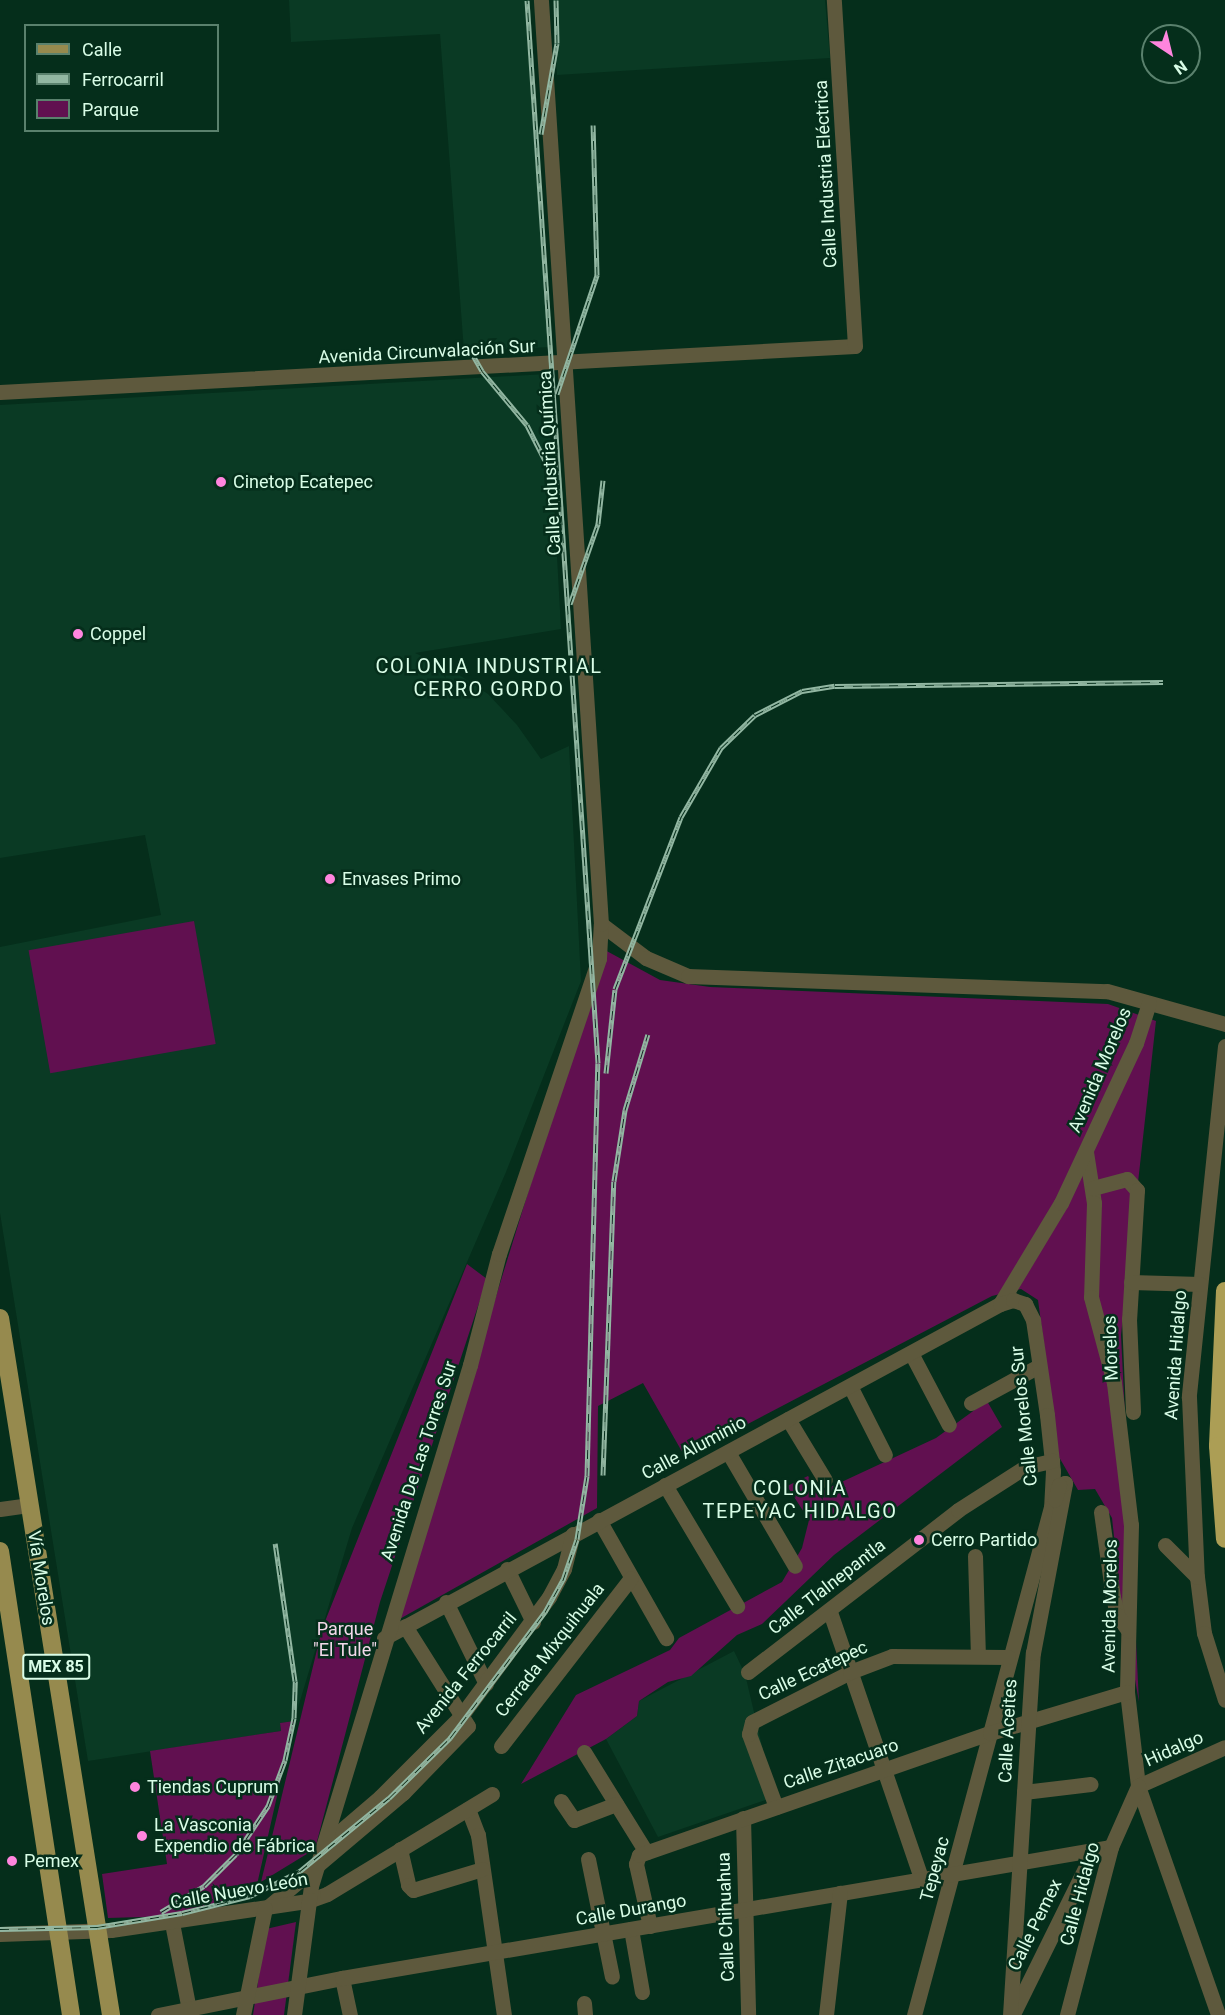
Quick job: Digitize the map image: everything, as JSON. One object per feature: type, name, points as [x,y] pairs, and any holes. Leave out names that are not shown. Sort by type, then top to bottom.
[{"type":"highway","points":[[1225,1291],[1218,1446],[1225,1539]]},
{"type":"main road","name":"Vía Morelos","points":[[0,1318],[111,2015]]},
{"type":"main road","name":"Vía Morelos","points":[[0,1551],[71,2015]]},
{"type":"street","name":"Calle Industria Química","points":[[541,0],[601,924]]},
{"type":"street","name":"Calle Industria Eléctrica","points":[[834,0],[855,346]]},
{"type":"street","name":"Avenida Circunvalación Sur","points":[[0,392],[855,346]]},
{"type":"street","points":[[601,924],[646,958],[688,976],[1107,991],[1225,1024]]},
{"type":"street","name":"Avenida De Las Torres Sur","points":[[294,2015],[308,1901],[322,1863],[384,1638],[470,1365],[502,1242],[594,975],[601,924]]},
{"type":"street","name":"Avenida Morelos","points":[[1000,1304],[1002,1296],[1035,1251],[1086,1152],[1136,1043],[1149,1003]]},
{"type":"street","name":"Avenida Hidalgo","points":[[1225,1046],[1189,1397],[1197,1577],[1204,1633],[1225,1700]]},
{"type":"street","name":"Avenida Morelos","points":[[1086,1152],[1094,1188],[1091,1297],[1098,1332],[1112,1375],[1131,1525],[1127,1692],[1138,1786],[1218,2015]]},
{"type":"street","name":"Morelos","points":[[1094,1188],[1127,1179],[1135,1183],[1131,1282],[1133,1412]]},
{"type":"street","points":[[1131,1282],[1200,1284]]},
{"type":"street","name":"Calle Morelos Sur","points":[[990,1733],[1008,1657],[1051,1507],[1052,1461],[1033,1320],[1025,1305],[1013,1300],[1000,1304]]},
{"type":"street","name":"Calle Aluminio","points":[[384,1638],[446,1602],[1000,1304]]},
{"type":"street","points":[[911,1353],[949,1425]]},
{"type":"street","points":[[971,1403],[1039,1366]]},
{"type":"street","points":[[850,1386],[885,1455]]},
{"type":"street","points":[[788,1419],[825,1480]]},
{"type":"street","points":[[728,1452],[795,1566]]},
{"type":"street","name":"Calle Tlalnepantla","points":[[748,1672],[830,1612],[958,1510],[1025,1467],[1052,1461]]},
{"type":"street","name":"Calle Aceites","points":[[1012,2015],[1023,1861],[1026,1722],[1033,1653],[1065,1483],[1059,1485],[1051,1507]]},
{"type":"street","points":[[665,1485],[737,1606]]},
{"type":"street","points":[[0,1509],[30,1505]]},
{"type":"street","points":[[1101,1512],[1117,1615],[1128,1630]]},
{"type":"street","points":[[599,1520],[666,1638]]},
{"type":"street","name":"Avenida Ferrocarril","points":[[265,1908],[404,1793],[464,1721],[486,1684],[533,1622],[564,1569],[573,1534]]},
{"type":"street","points":[[1165,1545],[1197,1577]]},
{"type":"street","points":[[975,1556],[978,1656]]},
{"type":"street","points":[[507,1569],[533,1622]]},
{"type":"street","name":"Cerrada Mixquihuala","points":[[501,1746],[631,1578]]},
{"type":"street","points":[[446,1602],[486,1684]]},
{"type":"street","points":[[830,1612],[922,1880]]},
{"type":"street","points":[[405,1626],[464,1721]]},
{"type":"street","name":"Calle Ecatepec","points":[[776,1807],[748,1730],[757,1719],[850,1672],[901,1655],[1008,1657]]},
{"type":"street","name":"Calle Zitacuaro","points":[[645,1852],[990,1733],[1127,1692]]},
{"type":"street","name":"Avenida Ferrocarril","points":[[330,1832],[337,1833],[464,1721]]},
{"type":"street","name":"Tepeyac","points":[[914,2015],[955,1874],[990,1733]]},
{"type":"street","name":"Hidalgo","points":[[1138,1786],[1225,1747]]},
{"type":"street","points":[[584,1752],[645,1852],[636,1862],[650,1926]]},
{"type":"street","points":[[1024,1792],[1091,1784]]},
{"type":"street","name":"Calle Hidalgo","points":[[1067,2015],[1112,1847],[1138,1786]]},
{"type":"street","name":"Calle Nuevo León","points":[[0,1934],[98,1932],[172,1923],[308,1901],[327,1894],[492,1794]]},
{"type":"street","points":[[561,1802],[573,1820],[616,1804]]},
{"type":"street","points":[[468,1809],[476,1826],[493,1955],[504,2015]]},
{"type":"street","name":"Calle Chihuahua","points":[[742,1818],[748,2015]]},
{"type":"street","name":"Calle Durango","points":[[158,2015],[190,2013],[342,1978],[493,1955],[744,1909],[1112,1847]]},
{"type":"street","points":[[400,1849],[408,1885],[413,1890],[482,1869]]},
{"type":"street","name":"Calle Pemex","points":[[1012,2015],[1093,1852]]},
{"type":"street","points":[[588,1859],[612,1977]]},
{"type":"street","points":[[826,2015],[840,1893]]},
{"type":"street","points":[[243,2015],[265,1908]]},
{"type":"street","points":[[172,1923],[190,2013]]},
{"type":"street","points":[[631,1929],[642,1992]]},
{"type":"street","points":[[342,1978],[350,2015]]},
{"type":"shaded area","points":[[289,0],[529,0],[551,347],[464,351],[440,34],[291,42]]},
{"type":"shaded area","points":[[553,0],[825,0],[830,58],[557,75]]},
{"type":"shaded area","points":[[547,374],[561,629],[415,653],[447,667],[488,694],[517,725],[541,759],[569,746],[581,981],[506,1172],[352,1528],[294,1721],[280,1723],[281,1731],[88,1761],[0,1213],[0,947],[161,915],[145,835],[0,858],[0,405]]},
{"type":"shaded area","points":[[734,1651],[745,1674],[774,1797],[658,1837],[606,1739],[637,1716],[639,1701]]},
{"type":"green space","points":[[194,921],[216,1044],[50,1073],[29,950]]},
{"type":"green space","points":[[603,949],[660,980],[710,987],[1108,1004],[1156,1021],[1121,1335],[1139,1702],[1121,1601],[1112,1518],[1095,1489],[1078,1490],[1059,1457],[1038,1300],[1021,1289],[992,1296],[685,1457],[643,1383],[598,1406],[597,1508],[396,1621]]},
{"type":"green space","name":"Parque \"El Tule\"","points":[[467,1264],[487,1279],[380,1602],[315,1849],[261,1882],[322,1629]]},
{"type":"green space","points":[[987,1401],[1002,1427],[834,1555],[762,1624],[737,1635],[691,1676],[668,1682],[639,1701],[637,1716],[606,1739],[521,1784],[576,1695],[670,1650],[679,1638],[782,1582],[802,1548],[809,1520],[787,1486],[808,1476],[820,1492],[936,1438]]},
{"type":"green space","points":[[294,1721],[256,1889],[176,1916],[108,1918],[102,1874],[167,1864],[150,1751],[281,1731],[280,1723]]},
{"type":"green space","points":[[296,1922],[284,2015],[253,2015],[266,1929]]},
{"type":"railway","points":[[0,1929],[97,1927],[182,1913],[250,1896],[300,1871],[389,1798],[450,1738],[545,1612],[563,1580],[577,1539],[587,1476],[598,1063],[527,0]]},
{"type":"railway","points":[[541,134],[557,43],[556,0]]},
{"type":"railway","points":[[557,394],[597,275],[593,125]]},
{"type":"railway","points":[[470,350],[482,371],[527,425],[554,478]]},
{"type":"railway","points":[[570,604],[598,524],[603,480]]},
{"type":"railway","points":[[606,1073],[615,989],[681,817],[721,748],[755,715],[802,691],[835,686],[1163,682]]},
{"type":"railway","points":[[603,1475],[614,1181],[625,1110],[648,1034]]},
{"type":"railway","points":[[161,1912],[204,1886],[236,1854],[268,1806],[285,1760],[294,1718],[295,1681],[275,1543]]},
{"type":"place","name":"Cinetop Ecatepec","points":[[221,482]]},
{"type":"place","name":"Coppel","points":[[78,634]]},
{"type":"place","name":"Envases Primo","points":[[330,879]]},
{"type":"place","name":"Cerro Partido","points":[[919,1540]]},
{"type":"place","name":"Tiendas Cuprum","points":[[135,1787]]},
{"type":"place","name":"La Vasconia Expendio de Fábrica","points":[[142,1836]]},
{"type":"place","name":"Pemex","points":[[12,1861]]},
{"type":"district","name":"COLONIA INDUSTRIAL CERRO GORDO","points":[[489,678]]},
{"type":"district","name":"COLONIA TEPEYAC HIDALGO","points":[[800,1500]]}]
